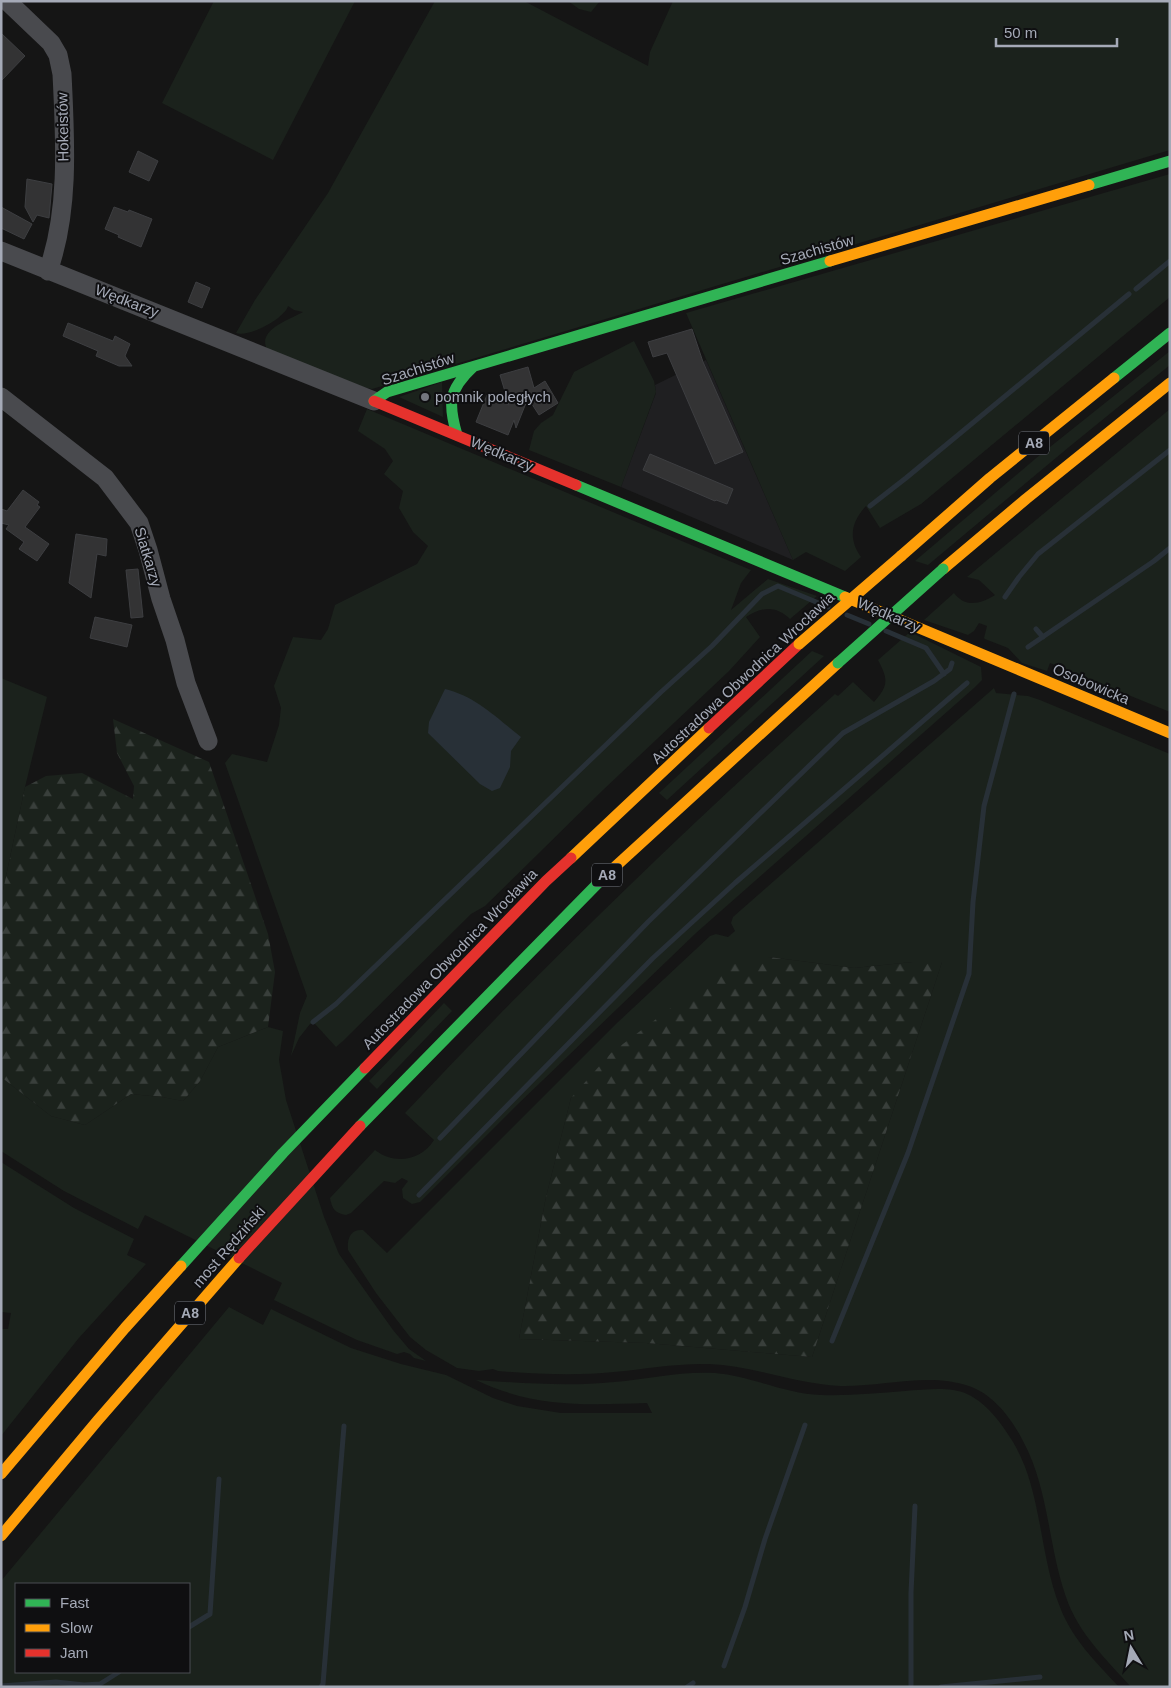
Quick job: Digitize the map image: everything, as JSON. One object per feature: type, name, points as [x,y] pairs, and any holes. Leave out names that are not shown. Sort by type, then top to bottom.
[{"type":"main road","name":"Szachistów","points":[[374,401],[388,392],[1170,161]]},
{"type":"main road","name":"Autostradowa Obwodnica Wrocławia","points":[[360,1073],[546,881],[799,644],[990,478],[1170,333]]},
{"type":"main road","name":"Szachistów","points":[[457,435],[450,408],[451,394],[457,382],[473,367]]},
{"type":"main road","name":"most Rędziński","points":[[1,1536],[98,1420],[255,1239],[387,1098],[590,890],[838,663],[943,570],[1026,499],[1170,383]]},
{"type":"main road","name":"Wędkarzy","points":[[374,401],[1000,662]]},
{"type":"main road","name":"Osobowicka","points":[[1000,662],[1170,733]]},
{"type":"main road","name":"most Rędziński","points":[[1,1474],[125,1328],[283,1153],[360,1073]]},
{"type":"street","name":"Hokeistów","points":[[8,1],[51,43],[58,55],[62,74],[64,189],[53,258],[48,271]]},
{"type":"street","name":"Wędkarzy","points":[[1,250],[48,271],[145,308],[374,401]]},
{"type":"street","name":"Siatkarzy","points":[[1,397],[105,478],[139,523],[175,640],[186,683],[208,741]]},
{"type":"shaded area","points":[[706,360],[793,560],[621,487],[656,393],[655,385]]},
{"type":"shaded area","points":[[445,689],[476,702],[521,737],[511,751],[510,767],[500,788],[492,791],[480,784],[428,733],[429,722]]},
{"type":"green space","points":[[214,1],[355,1],[273,160],[162,103]]},
{"type":"green space","points":[[435,1],[524,1],[648,66],[650,52],[673,1],[1170,1],[1170,150],[372,389],[352,385],[268,351],[265,344],[266,337],[270,332],[282,322],[303,312],[288,306],[280,316],[266,326],[249,333],[236,333],[255,300],[328,193]]},
{"type":"green space","points":[[568,1],[600,1],[591,12],[579,9]]},
{"type":"green space","points":[[1170,174],[1170,297],[921,504],[880,528],[866,506],[857,518],[853,531],[854,544],[861,557],[845,571],[806,552],[793,560],[686,313]]},
{"type":"green space","points":[[634,341],[654,381],[656,392],[621,487],[529,450],[534,431],[541,423],[553,415],[574,372]]},
{"type":"green space","points":[[1170,351],[1170,365],[928,565],[915,561],[1035,459]]},
{"type":"green space","points":[[442,382],[443,417],[399,397]]},
{"type":"green space","points":[[367,409],[751,570],[741,583],[731,610],[768,579],[817,596],[790,619],[779,611],[768,609],[757,611],[746,617],[760,637],[729,671],[603,790],[485,906],[471,914],[343,1041],[336,1047],[315,1024],[310,1024],[299,1038],[291,1056],[300,1013],[307,996],[225,763],[232,754],[267,762],[279,725],[281,708],[274,686],[293,637],[321,640],[328,629],[335,605],[417,564],[428,546],[413,532],[399,508],[403,491],[384,474],[393,461],[385,449],[358,431]]},
{"type":"green space","points":[[1170,409],[1170,712],[1050,663],[1047,671],[1022,663],[1008,648],[985,639],[987,626],[979,623],[974,631],[968,635],[924,620],[954,593],[958,598],[968,603],[984,601],[995,595],[979,580],[967,577]]},
{"type":"green space","points":[[910,632],[981,667],[982,680],[696,933],[517,1105],[420,1202],[412,1204],[403,1198],[402,1189],[408,1181],[402,1178],[395,1183],[384,1181],[351,1213],[346,1215],[335,1210],[330,1198],[375,1150],[390,1158],[399,1159],[415,1156],[429,1147],[434,1140],[405,1113],[562,952],[724,795],[835,694],[838,696],[853,682],[874,702],[882,691],[885,682],[884,672],[878,660]]},
{"type":"green space","points":[[812,651],[824,656],[667,800],[659,793]]},
{"type":"green space","points":[[1,678],[47,697],[25,787],[1,900]]},
{"type":"green space","points":[[994,688],[996,693],[1028,696],[1040,700],[1170,754],[1170,1687],[1131,1687],[1085,1634],[1071,1610],[1060,1578],[1043,1498],[1032,1459],[1019,1433],[1001,1408],[978,1390],[953,1382],[937,1380],[856,1386],[824,1385],[726,1365],[709,1364],[685,1364],[614,1372],[570,1374],[542,1374],[493,1369],[479,1371],[457,1368],[426,1350],[410,1337],[376,1293],[348,1250],[348,1242],[352,1233],[363,1230],[387,1253],[617,1023],[710,936],[716,934],[728,937],[735,931],[731,923],[733,917]],"holes":[[[769,957],[854,968],[913,962],[942,962],[812,1357],[647,1343],[519,1339],[546,1197],[571,1098]]]},
{"type":"green space","points":[[113,719],[209,762],[268,934],[275,972],[268,1027],[218,1047],[200,1081],[183,1101],[131,1094],[85,1125],[51,1116],[1,1077],[1,900],[25,787],[46,776],[82,773],[133,799],[134,786],[117,753]]},
{"type":"green space","points":[[769,957],[854,968],[913,962],[942,962],[812,1357],[647,1343],[519,1339],[546,1197],[571,1098],[611,1053],[728,965]]},
{"type":"green space","points":[[444,1003],[452,1011],[377,1089],[369,1081]]},
{"type":"green space","points":[[268,1027],[283,1031],[279,1060],[286,1100],[324,1217],[339,1254],[393,1330],[409,1349],[426,1361],[414,1358],[404,1352],[397,1354],[357,1340],[274,1300],[282,1283],[145,1215],[138,1229],[64,1191],[1,1151],[1,1077],[51,1116],[85,1125],[131,1094],[183,1101],[200,1081],[218,1047]]},
{"type":"green space","points":[[1,1162],[74,1208],[134,1239],[127,1255],[146,1264],[78,1339],[1,1436],[1,1329],[8,1329],[11,1313],[1,1312]]},
{"type":"green space","points":[[229,1307],[263,1325],[271,1309],[351,1348],[401,1364],[446,1375],[493,1398],[517,1406],[561,1413],[652,1413],[647,1403],[560,1403],[518,1396],[476,1380],[580,1384],[677,1374],[715,1373],[808,1394],[852,1395],[937,1389],[953,1390],[967,1394],[987,1408],[999,1421],[1013,1442],[1030,1480],[1053,1587],[1065,1619],[1093,1659],[1119,1687],[1,1687],[1,1581]]},
{"type":"building","points":[[1,33],[25,56],[1,81]]},
{"type":"building","points":[[138,151],[158,161],[149,181],[129,172]]},
{"type":"building","points":[[27,179],[52,184],[49,218],[37,215],[33,222],[25,207]]},
{"type":"building","points":[[1,207],[32,224],[24,239],[1,228]]},
{"type":"building","points":[[114,207],[128,212],[129,210],[152,219],[141,247],[105,229]]},
{"type":"building","points":[[196,282],[210,288],[202,308],[188,302]]},
{"type":"building","points":[[68,323],[113,341],[115,336],[130,344],[125,356],[132,366],[119,366],[96,356],[98,351],[63,336]]},
{"type":"building","points":[[692,329],[703,362],[743,452],[715,464],[667,353],[653,357],[648,342]]},
{"type":"building","points":[[528,367],[534,388],[545,381],[558,403],[539,415],[528,398],[516,428],[514,420],[508,435],[476,422],[487,395],[509,405],[500,375]]},
{"type":"building","points":[[650,454],[733,489],[727,504],[715,501],[643,470]]},
{"type":"building","points":[[23,490],[39,502],[37,505],[40,507],[25,527],[49,544],[37,561],[19,549],[24,542],[6,529],[9,525],[1,523],[1,509],[7,511]]},
{"type":"building","points":[[76,534],[107,539],[106,556],[97,554],[91,598],[69,583]]},
{"type":"building","points":[[138,569],[143,617],[131,618],[126,570]]},
{"type":"building","points":[[95,617],[132,625],[127,647],[90,638]]},
{"type":"waterway","points":[[1136,289],[1170,261]]},
{"type":"waterway","points":[[870,506],[1129,294]]},
{"type":"waterway","points":[[1005,597],[1038,554],[1170,450]]},
{"type":"waterway","points":[[1028,647],[1154,561],[1170,548]]},
{"type":"waterway","points":[[313,1022],[336,1004],[660,693],[712,646],[762,594],[778,586],[828,607]]},
{"type":"waterway","points":[[847,615],[869,624]]},
{"type":"waterway","points":[[1036,629],[1043,637]]},
{"type":"waterway","points":[[886,631],[926,648],[944,674]]},
{"type":"waterway","points":[[440,1138],[648,922],[843,733],[934,681],[950,669],[952,663]]},
{"type":"waterway","points":[[419,1195],[653,958],[735,883],[967,683]]},
{"type":"waterway","points":[[832,1341],[908,1153],[969,974],[973,902],[984,806],[1014,694]]},
{"type":"waterway","points":[[724,1666],[745,1607],[765,1539],[805,1425]]},
{"type":"waterway","points":[[321,1687],[323,1684],[344,1426]]},
{"type":"waterway","points":[[190,1626],[210,1614],[219,1479]]},
{"type":"waterway","points":[[911,1687],[911,1593],[915,1506]]},
{"type":"waterway","points":[[1,1686],[56,1682],[84,1685],[100,1684],[117,1673]]},
{"type":"waterway","points":[[941,1687],[1040,1677]]},
{"type":"waterway","points":[[687,1687],[693,1683]]},
{"type":"traffic: fast","points":[[1089,185],[1170,161]]},
{"type":"traffic: fast","points":[[374,401],[387,392],[830,261]]},
{"type":"traffic: fast","points":[[1114,378],[1170,333]]},
{"type":"traffic: fast","points":[[457,435],[452,415],[452,398],[459,383],[473,367]]},
{"type":"traffic: fast","points":[[576,485],[845,597]]},
{"type":"traffic: fast","points":[[838,663],[943,569]]},
{"type":"traffic: fast","points":[[360,1126],[605,876]]},
{"type":"traffic: fast","points":[[181,1266],[283,1153],[365,1068]]},
{"type":"traffic: slow","points":[[830,261],[1089,185]]},
{"type":"traffic: slow","points":[[901,556],[990,478],[1114,378]]},
{"type":"traffic: slow","points":[[943,569],[1026,499],[1170,383]]},
{"type":"traffic: slow","points":[[799,644],[901,556]]},
{"type":"traffic: slow","points":[[845,597],[1170,733]]},
{"type":"traffic: slow","points":[[605,876],[838,663]]},
{"type":"traffic: slow","points":[[571,858],[709,728]]},
{"type":"traffic: slow","points":[[1,1536],[98,1420],[239,1258]]},
{"type":"traffic: slow","points":[[1,1474],[125,1328],[181,1266]]},
{"type":"traffic: jam","points":[[374,401],[576,485]]},
{"type":"traffic: jam","points":[[709,728],[799,644]]},
{"type":"traffic: jam","points":[[365,1068],[546,881],[571,858]]},
{"type":"traffic: jam","points":[[239,1258],[360,1126]]},
{"type":"place","name":"pomnik poległych","points":[[425,397]]}]
